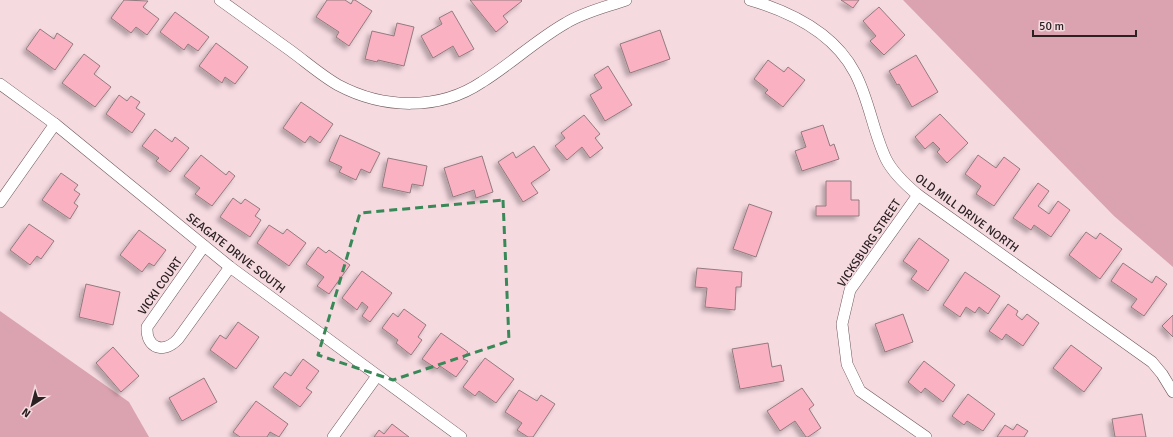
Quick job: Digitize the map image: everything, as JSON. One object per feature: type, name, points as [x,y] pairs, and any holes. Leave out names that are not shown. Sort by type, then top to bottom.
[{"type":"street","points":[[220,0],[337,84],[365,96],[397,103],[414,104],[446,100],[461,94],[503,69],[567,22],[626,0]]},
{"type":"street","name":"OLD MILL DRIVE NORTH","points":[[750,0],[771,6],[795,17],[824,36],[836,47],[855,72],[886,160],[895,173],[918,195],[1152,362],[1162,374],[1173,392]]},
{"type":"street","name":"SEAGATE DRIVE SOUTH","points":[[0,84],[55,124],[230,267],[461,437]]},
{"type":"street","points":[[0,202],[55,124]]},
{"type":"street","name":"VICKSBURG STREET","points":[[918,195],[850,290],[842,324],[847,364],[860,390],[926,437]]},
{"type":"street","name":"VICKI COURT","points":[[204,246],[147,327],[147,334],[154,346],[166,348],[178,339],[230,267]]},
{"type":"street","points":[[333,437],[377,376]]},
{"type":"highlighted area","points":[[503,200],[509,341],[393,380],[318,355],[360,213]]},
{"type":"shaded area","points":[[903,0],[1173,0],[1173,267],[1114,216]]},
{"type":"shaded area","points":[[0,311],[129,402],[149,437],[0,437]]},
{"type":"building","points":[[124,0],[148,1],[143,7],[159,19],[147,35],[136,27],[131,33],[111,18]]},
{"type":"building","points":[[327,0],[345,0],[351,4],[353,0],[355,0],[372,11],[349,46],[336,37],[339,32],[316,17]]},
{"type":"building","points":[[470,0],[522,1],[503,16],[508,22],[496,32]]},
{"type":"building","points":[[841,0],[859,0],[853,8]]},
{"type":"building","points":[[879,7],[905,35],[884,55],[870,41],[876,36],[863,21]]},
{"type":"building","points":[[452,11],[474,49],[459,57],[453,46],[433,58],[421,36],[442,24],[439,18]]},
{"type":"building","points":[[175,12],[209,37],[198,51],[188,44],[184,50],[160,32]]},
{"type":"building","points":[[397,23],[414,27],[404,66],[378,60],[377,62],[365,59],[372,31],[394,36]]},
{"type":"building","points":[[40,29],[54,39],[57,33],[73,44],[55,70],[26,49]]},
{"type":"building","points":[[660,30],[670,59],[630,73],[620,44]]},
{"type":"building","points":[[216,43],[248,67],[235,84],[225,77],[222,83],[199,66]]},
{"type":"building","points":[[84,54],[100,66],[94,74],[111,87],[95,107],[62,83]]},
{"type":"building","points":[[916,55],[938,92],[912,107],[899,84],[897,85],[889,71]]},
{"type":"building","points":[[768,60],[784,72],[788,67],[805,80],[783,107],[765,93],[768,90],[754,79]]},
{"type":"building","points":[[608,66],[632,105],[605,121],[590,95],[602,88],[594,75]]},
{"type":"building","points":[[119,95],[127,101],[131,96],[140,102],[136,108],[145,114],[132,133],[106,114]]},
{"type":"building","points":[[301,102],[333,124],[320,143],[310,136],[305,143],[283,128]]},
{"type":"building","points":[[940,114],[968,143],[947,163],[937,152],[940,149],[933,142],[925,149],[915,137]]},
{"type":"building","points":[[584,115],[600,134],[595,138],[603,148],[590,158],[582,147],[567,160],[555,146],[565,138],[561,133]]},
{"type":"building","points":[[823,125],[830,146],[834,144],[839,159],[802,171],[795,151],[806,147],[801,132]]},
{"type":"building","points":[[155,129],[172,142],[175,137],[189,148],[170,172],[156,161],[159,158],[142,146]]},
{"type":"building","points":[[340,135],[380,153],[370,173],[361,169],[356,180],[339,172],[342,167],[329,161]]},
{"type":"building","points":[[534,146],[550,170],[531,183],[538,193],[523,202],[498,162],[513,152],[516,158]]},
{"type":"building","points":[[201,155],[226,175],[229,171],[235,176],[212,206],[195,194],[200,188],[184,176]]},
{"type":"building","points":[[978,155],[996,168],[1004,157],[1020,169],[994,206],[976,194],[981,186],[965,174]]},
{"type":"building","points":[[482,156],[493,192],[476,198],[474,190],[453,197],[444,168]]},
{"type":"building","points":[[388,158],[427,166],[423,186],[412,184],[410,193],[382,187]]},
{"type":"building","points":[[61,173],[78,185],[74,190],[80,194],[74,203],[78,206],[70,219],[42,200]]},
{"type":"building","points":[[826,181],[851,181],[851,200],[859,200],[859,216],[816,216],[816,206],[826,206]]},
{"type":"building","points":[[1038,183],[1049,191],[1038,206],[1049,214],[1058,201],[1070,210],[1051,237],[1034,225],[1031,230],[1013,218]]},
{"type":"building","points":[[233,198],[241,204],[245,199],[260,209],[255,216],[261,220],[250,237],[220,217]]},
{"type":"building","points":[[749,204],[772,212],[756,257],[733,249]]},
{"type":"building","points":[[29,224],[54,241],[41,259],[37,256],[30,265],[10,250]]},
{"type":"building","points":[[269,225],[283,234],[287,229],[306,243],[289,266],[257,243]]},
{"type":"building","points":[[139,230],[166,250],[154,266],[149,263],[142,272],[120,255]]},
{"type":"building","points":[[1086,232],[1096,239],[1100,233],[1122,249],[1100,279],[1069,255]]},
{"type":"building","points":[[919,238],[949,260],[928,291],[911,279],[917,271],[903,261]]},
{"type":"building","points":[[318,247],[326,253],[329,250],[350,265],[329,294],[317,286],[324,277],[306,264]]},
{"type":"building","points":[[1123,263],[1152,283],[1156,276],[1167,284],[1144,316],[1131,307],[1137,299],[1111,281]]},
{"type":"building","points":[[697,268],[742,272],[741,287],[736,287],[735,310],[705,307],[707,288],[695,287]]},
{"type":"building","points":[[362,271],[392,293],[370,322],[362,316],[368,307],[362,302],[357,310],[342,298]]},
{"type":"building","points":[[965,272],[1000,296],[988,314],[979,307],[975,313],[966,307],[960,317],[943,305]]},
{"type":"building","points":[[86,284],[120,292],[113,325],[79,317]]},
{"type":"building","points":[[1008,304],[1018,311],[1016,315],[1022,320],[1027,314],[1039,323],[1023,346],[1006,334],[1002,340],[989,331]]},
{"type":"building","points":[[404,309],[426,325],[418,337],[422,340],[411,355],[396,343],[398,340],[382,328],[393,313],[398,317]]},
{"type":"building","points":[[903,314],[913,342],[885,352],[875,324]]},
{"type":"building","points":[[1173,315],[1173,337],[1162,326]]},
{"type":"building","points":[[238,322],[259,337],[236,369],[210,350],[220,335],[226,339]]},
{"type":"building","points":[[441,333],[468,352],[463,359],[468,361],[456,377],[440,366],[437,369],[422,359]]},
{"type":"building","points":[[768,343],[772,367],[781,365],[784,381],[740,389],[732,349]]},
{"type":"building","points":[[1071,345],[1102,368],[1084,392],[1053,368]]},
{"type":"building","points":[[113,347],[139,376],[121,392],[96,363]]},
{"type":"building","points":[[485,358],[514,379],[496,403],[479,391],[475,396],[463,387]]},
{"type":"building","points":[[303,359],[319,371],[306,388],[312,392],[300,407],[273,387],[285,372],[291,376]]},
{"type":"building","points":[[924,361],[955,385],[943,402],[925,388],[921,393],[908,382]]},
{"type":"building","points":[[204,378],[217,402],[182,421],[169,398]]},
{"type":"building","points":[[802,388],[814,405],[809,409],[821,428],[808,437],[806,437],[795,421],[780,431],[767,411]]},
{"type":"building","points":[[519,390],[537,401],[541,395],[555,404],[533,437],[528,437],[517,430],[522,423],[505,412]]},
{"type":"building","points":[[968,394],[995,414],[983,431],[967,421],[964,425],[952,416]]},
{"type":"building","points":[[256,401],[288,424],[279,437],[270,432],[267,437],[240,437],[233,432]]},
{"type":"building","points":[[1142,414],[1146,437],[1115,437],[1112,419]]},
{"type":"building","points":[[392,424],[409,437],[374,437],[379,430],[384,434]]},
{"type":"building","points":[[1017,424],[1028,431],[1024,437],[997,437],[1005,425],[1013,430]]}]
